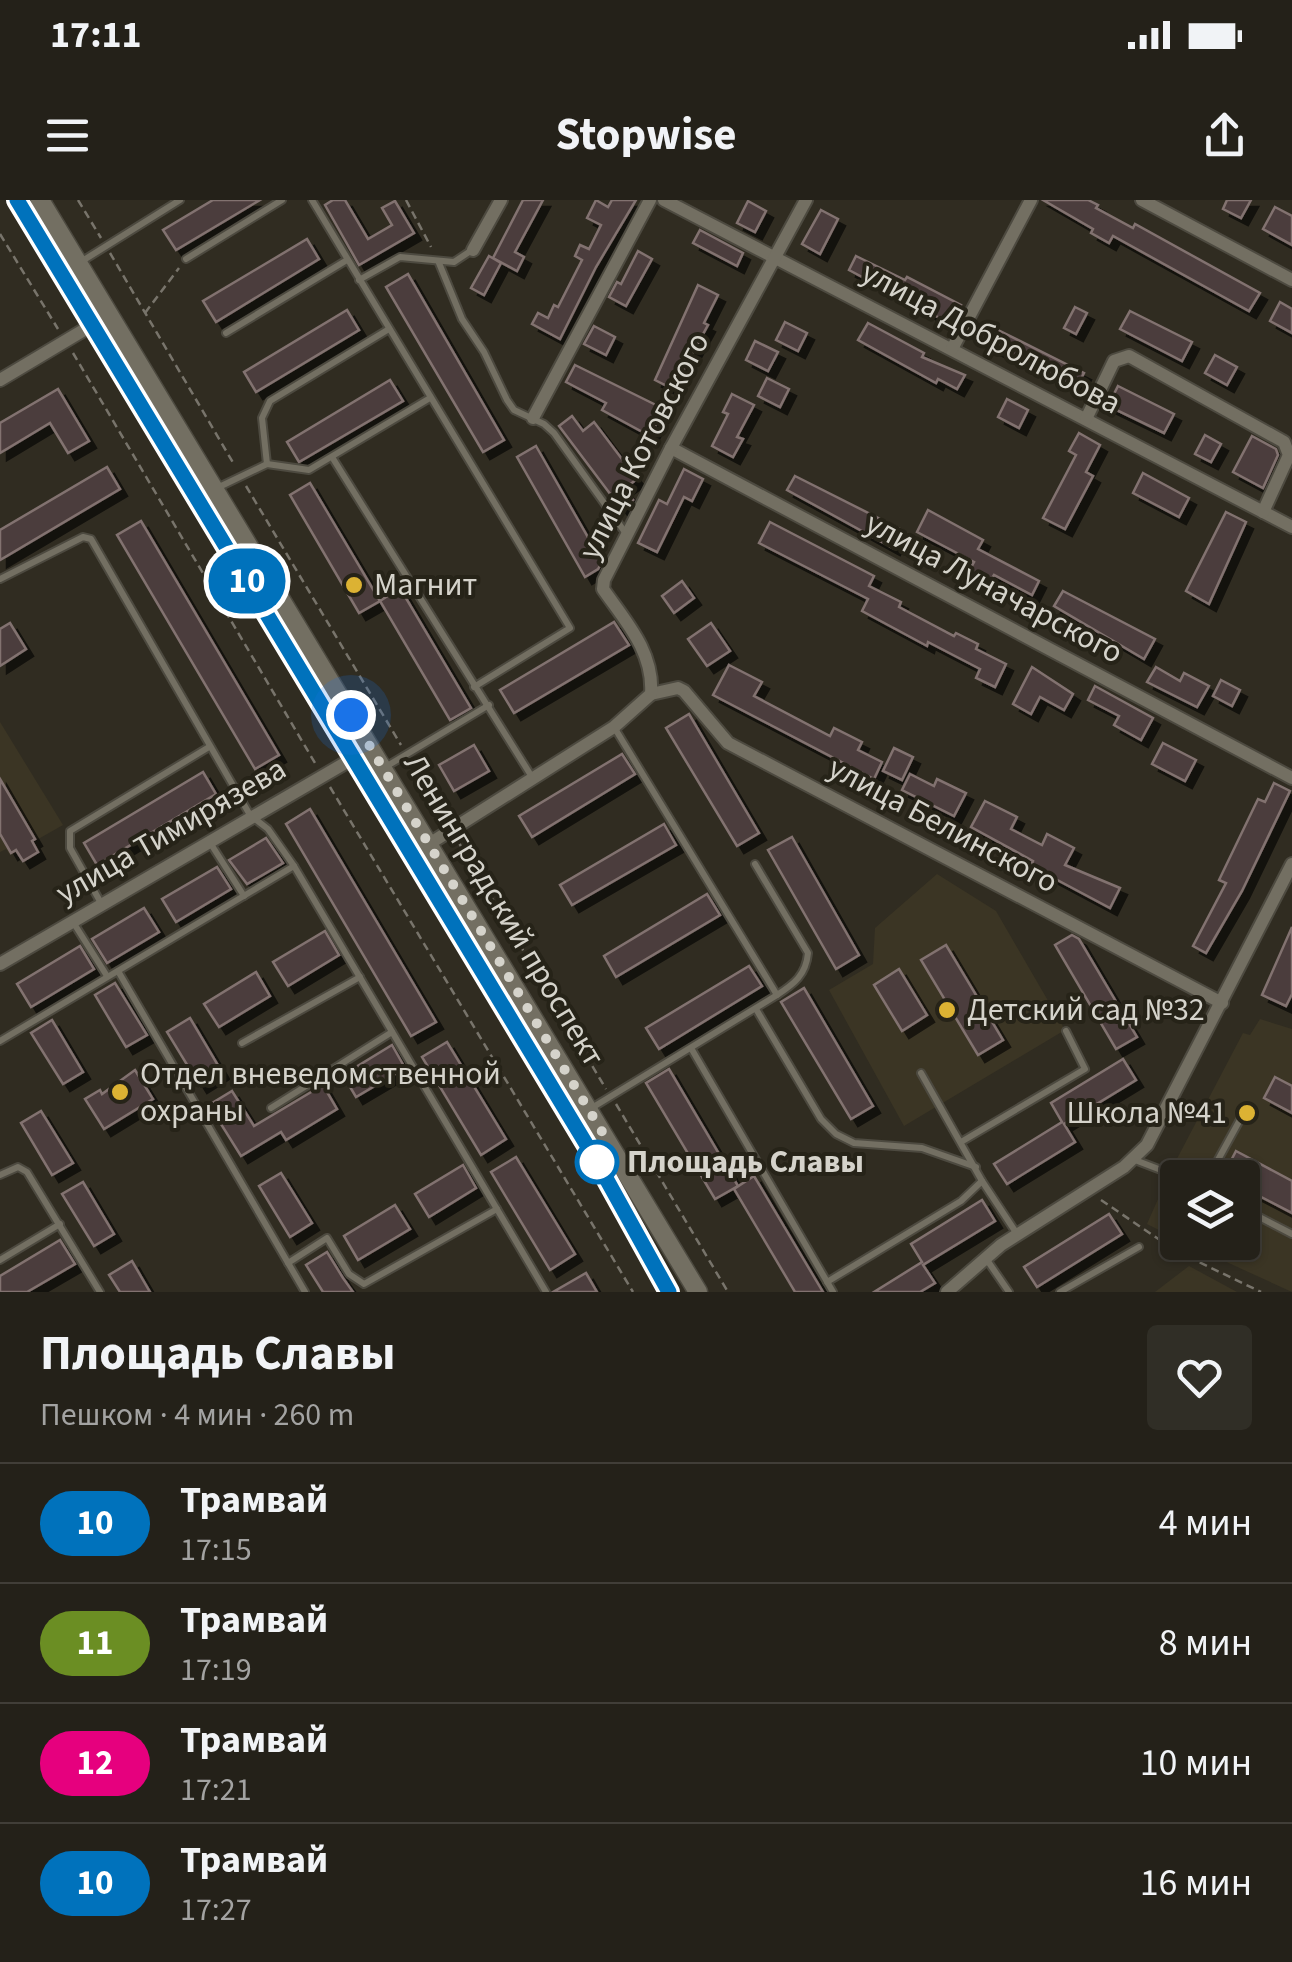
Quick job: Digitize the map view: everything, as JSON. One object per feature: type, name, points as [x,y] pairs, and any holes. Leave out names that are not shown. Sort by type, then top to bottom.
[{"type":"main road","name":"Ленинградский проспект","points":[[40,200],[698,1292]]},
{"type":"street","points":[[472,250],[501,200]]},
{"type":"street","points":[[533,418],[650,200]]},
{"type":"street","name":"улица Добролюбова","points":[[664,200],[1292,527]]},
{"type":"street","name":"улица Котовского","points":[[651,694],[652,676],[646,653],[603,589],[604,580],[806,200]]},
{"type":"street","points":[[952,348],[1031,200]]},
{"type":"street","points":[[1142,200],[1292,280]]},
{"type":"street","points":[[0,380],[109,315]]},
{"type":"street","points":[[1086,419],[1114,361],[1129,356],[1284,442],[1288,455],[1263,512]]},
{"type":"street","name":"улица Луначарского","points":[[671,448],[1292,778]]},
{"type":"street","name":"улица Белинского","points":[[651,694],[684,690],[728,743],[1222,1003]]},
{"type":"street","points":[[429,844],[614,727],[651,694]]},
{"type":"street","name":"улица Тимирязева","points":[[0,964],[371,748]]},
{"type":"street","points":[[947,1292],[1018,1234],[1134,1159],[1146,1145],[1292,864]]},
{"type":"lane","points":[[78,264],[180,200]]},
{"type":"lane","points":[[186,258],[282,200]]},
{"type":"lane","points":[[312,200],[570,628],[474,686]]},
{"type":"lane","points":[[359,280],[400,257],[454,262],[472,250]]},
{"type":"lane","points":[[226,333],[347,260]]},
{"type":"lane","points":[[439,263],[462,319],[484,352],[507,400],[514,410],[554,433],[627,536]]},
{"type":"lane","points":[[267,464],[262,418],[270,402],[388,330]]},
{"type":"lane","points":[[215,489],[267,464],[309,470],[430,398]]},
{"type":"lane","points":[[332,457],[533,778]]},
{"type":"lane","points":[[0,578],[83,536],[91,539],[209,747],[250,815],[268,829],[294,866],[545,1292]]},
{"type":"lane","points":[[383,768],[489,706]]},
{"type":"lane","points":[[614,727],[777,995]]},
{"type":"lane","points":[[102,903],[70,848],[70,831],[209,747]]},
{"type":"lane","points":[[208,840],[244,896]]},
{"type":"lane","points":[[589,1110],[777,995],[795,983],[807,967],[808,953],[755,864]]},
{"type":"lane","points":[[0,1040],[294,866]]},
{"type":"lane","points":[[72,921],[107,976]]},
{"type":"lane","points":[[118,971],[304,1292]]},
{"type":"lane","points":[[242,1043],[360,977]]},
{"type":"lane","points":[[756,1008],[821,1119],[836,1134],[854,1142],[922,1148],[976,1167]]},
{"type":"lane","points":[[961,1142],[1085,1069],[1066,1031]]},
{"type":"lane","points":[[271,1108],[392,1032]]},
{"type":"lane","points":[[691,1048],[832,1292]]},
{"type":"lane","points":[[921,1072],[982,1181],[1018,1234]]},
{"type":"lane","points":[[1218,1160],[1247,1107]]},
{"type":"lane","points":[[1134,1159],[1160,1169]]},
{"type":"lane","points":[[0,1175],[18,1167],[27,1172],[100,1292]]},
{"type":"lane","points":[[827,1282],[961,1201],[982,1181]]},
{"type":"lane","points":[[288,1263],[327,1238],[349,1274],[364,1284],[497,1209]]},
{"type":"lane","points":[[1260,1217],[1292,1234]]},
{"type":"lane","points":[[0,1260],[60,1224]]},
{"type":"lane","points":[[1060,1292],[1139,1247]]},
{"type":"lane","points":[[986,1259],[1009,1292]]},
{"type":"path","points":[[78,200],[728,1292]]},
{"type":"path","points":[[406,200],[439,263]]},
{"type":"path","points":[[0,234],[632,1292]]},
{"type":"path","points":[[145,313],[186,258]]},
{"type":"path","points":[[1086,1191],[1176,1251],[1260,1292]]},
{"type":"shaded area","points":[[0,722],[63,825],[10,855],[6,849],[0,852]]},
{"type":"shaded area","name":"Детский сад №32","points":[[937,874],[996,911],[1065,1030],[904,1126],[829,990],[873,964],[875,928]]},
{"type":"shaded area","name":"Школа №41","points":[[1260,1019],[1292,1029],[1292,1292],[1222,1260],[1260,1260],[1260,1160],[1176,1160],[1243,1033],[1250,1035]]},
{"type":"shaded area","name":"Школа №41","points":[[1160,1195],[1160,1230],[1147,1224]]},
{"type":"shaded area","points":[[1189,1266],[1237,1292],[1155,1292]]},
{"type":"building","points":[[213,200],[260,200],[176,250],[163,230]]},
{"type":"building","points":[[345,200],[368,239],[392,225],[382,208],[395,201],[414,233],[359,265],[325,205]]},
{"type":"building","points":[[523,200],[543,200],[515,252],[524,257],[517,271],[493,258]]},
{"type":"building","points":[[596,200],[608,207],[612,200],[636,200],[560,339],[532,324],[538,313],[548,318],[554,305],[558,307],[582,260],[575,256],[580,245],[589,249],[601,225],[587,218]]},
{"type":"building","points":[[1043,200],[1088,200],[1098,205],[1096,208],[1133,228],[1135,224],[1260,293],[1249,311],[1113,236],[1109,243]]},
{"type":"building","points":[[1227,200],[1251,200],[1241,218],[1223,209]]},
{"type":"building","points":[[748,201],[766,211],[755,232],[737,223]]},
{"type":"building","points":[[1275,207],[1292,216],[1292,245],[1263,229]]},
{"type":"building","points":[[821,210],[838,219],[820,254],[802,244]]},
{"type":"building","points":[[700,230],[743,253],[737,266],[693,243]]},
{"type":"building","points":[[307,239],[319,259],[216,322],[203,301]]},
{"type":"building","points":[[638,251],[652,259],[626,306],[609,297],[617,282],[621,284]]},
{"type":"building","points":[[489,256],[501,263],[484,295],[471,288]]},
{"type":"building","points":[[856,256],[961,305],[951,324],[849,270]]},
{"type":"building","points":[[408,274],[504,440],[483,452],[386,287]]},
{"type":"building","points":[[698,285],[718,295],[704,323],[708,325],[673,389],[655,380]]},
{"type":"building","points":[[1280,302],[1292,309],[1292,333],[1270,321]]},
{"type":"building","points":[[1075,307],[1087,313],[1076,334],[1064,328]]},
{"type":"building","points":[[347,310],[359,330],[256,392],[244,372]]},
{"type":"building","points":[[1130,311],[1192,342],[1182,361],[1120,329]]},
{"type":"building","points":[[785,322],[807,333],[798,351],[776,340]]},
{"type":"building","points":[[868,323],[924,353],[922,357],[965,375],[957,389],[938,379],[936,383],[858,340]]},
{"type":"building","points":[[594,326],[615,337],[606,355],[584,344]]},
{"type":"building","points":[[996,329],[1084,373],[1076,388],[987,345]]},
{"type":"building","points":[[755,341],[778,352],[768,371],[746,360]]},
{"type":"building","points":[[1215,355],[1237,367],[1227,385],[1205,373]]},
{"type":"building","points":[[575,365],[664,409],[650,436],[602,410],[606,403],[566,382]]},
{"type":"building","points":[[767,378],[789,389],[780,407],[758,396]]},
{"type":"building","points":[[390,380],[403,401],[299,462],[287,442]]},
{"type":"building","points":[[1118,386],[1174,414],[1164,433],[1108,406]]},
{"type":"building","points":[[58,389],[89,441],[68,453],[50,423],[0,453],[0,423]]},
{"type":"building","points":[[732,394],[754,405],[737,437],[743,439],[733,457],[712,446],[728,414],[723,412]]},
{"type":"building","points":[[1007,399],[1028,410],[1019,428],[998,417]]},
{"type":"building","points":[[572,416],[583,431],[594,422],[637,479],[624,489],[633,500],[623,511],[559,426]]},
{"type":"building","points":[[1079,433],[1100,445],[1086,472],[1093,476],[1065,529],[1043,518],[1076,455],[1069,451]]},
{"type":"building","points":[[1205,435],[1221,444],[1211,462],[1195,454]]},
{"type":"building","points":[[1252,436],[1276,449],[1278,455],[1263,488],[1233,472]]},
{"type":"building","points":[[536,446],[602,562],[585,577],[517,457]]},
{"type":"building","points":[[107,467],[120,489],[0,560],[0,530]]},
{"type":"building","points":[[684,469],[703,479],[692,501],[684,497],[657,552],[638,543],[659,500],[667,504]]},
{"type":"building","points":[[1143,473],[1189,498],[1179,517],[1133,493]]},
{"type":"building","points":[[795,476],[902,530],[893,548],[787,490]]},
{"type":"building","points":[[310,483],[380,601],[359,613],[290,495]]},
{"type":"building","points":[[928,510],[983,540],[978,549],[1039,581],[1032,595],[994,575],[987,586],[967,575],[974,562],[917,532]]},
{"type":"building","points":[[1226,512],[1246,522],[1209,604],[1186,591]]},
{"type":"building","points":[[141,521],[279,755],[255,769],[117,535]]},
{"type":"building","points":[[770,522],[874,576],[869,586],[901,602],[899,607],[978,644],[976,649],[1006,664],[995,687],[976,678],[980,669],[862,611],[868,599],[759,543]]},
{"type":"building","points":[[682,581],[694,598],[674,613],[662,596]]},
{"type":"building","points":[[400,588],[471,708],[450,720],[380,601]]},
{"type":"building","points":[[1063,591],[1155,639],[1144,659],[1054,606]]},
{"type":"building","points":[[614,622],[629,645],[514,713],[500,690]]},
{"type":"building","points":[[10,623],[26,649],[0,666],[0,629]]},
{"type":"building","points":[[711,623],[730,651],[707,666],[688,639]]},
{"type":"building","points":[[729,665],[762,682],[754,696],[830,736],[834,728],[862,742],[858,750],[882,762],[874,779],[713,695]]},
{"type":"building","points":[[1032,667],[1073,694],[1064,710],[1040,697],[1031,714],[1013,704]]},
{"type":"building","points":[[1156,667],[1180,681],[1184,673],[1209,686],[1197,707],[1147,682]]},
{"type":"building","points":[[1221,680],[1240,690],[1232,706],[1213,696]]},
{"type":"building","points":[[1095,686],[1153,718],[1141,740],[1114,725],[1119,716],[1088,700]]},
{"type":"building","points":[[689,714],[759,833],[737,846],[666,728]]},
{"type":"building","points":[[1163,743],[1196,760],[1185,781],[1152,764]]},
{"type":"building","points":[[474,745],[489,771],[454,791],[439,765]]},
{"type":"building","points":[[894,748],[913,757],[902,780],[883,771]]},
{"type":"building","points":[[622,754],[635,774],[532,837],[519,816]]},
{"type":"building","points":[[203,772],[216,794],[97,865],[84,843]]},
{"type":"building","points":[[910,774],[934,786],[937,779],[966,793],[954,816],[902,790]]},
{"type":"building","points":[[0,779],[35,839],[32,841],[38,852],[23,861],[16,850],[11,853],[0,834]]},
{"type":"building","points":[[1274,783],[1290,791],[1242,891],[1206,953],[1193,946],[1226,883],[1219,880],[1258,799],[1265,802]]},
{"type":"building","points":[[985,801],[1017,817],[1011,829],[1042,845],[1047,834],[1074,848],[1065,865],[1120,888],[1110,908],[1031,866],[1033,861],[971,827]]},
{"type":"building","points":[[310,809],[436,1022],[411,1036],[286,824]]},
{"type":"building","points":[[664,824],[676,845],[572,905],[560,885]]},
{"type":"building","points":[[792,837],[859,955],[836,969],[768,850]]},
{"type":"building","points":[[266,838],[283,863],[247,884],[229,860]]},
{"type":"building","points":[[217,867],[231,889],[176,922],[162,899]]},
{"type":"building","points":[[707,894],[720,915],[616,977],[604,956]]},
{"type":"building","points":[[144,908],[159,932],[107,963],[92,939]]},
{"type":"building","points":[[1292,927],[1292,994],[1286,1006],[1262,995]]},
{"type":"building","points":[[325,931],[339,955],[288,986],[273,962]]},
{"type":"building","points":[[1072,935],[1079,939],[1137,1037],[1116,1049],[1055,945]]},
{"type":"building","points":[[946,945],[1003,1040],[978,1055],[921,960]]},
{"type":"building","points":[[80,946],[94,969],[31,1007],[17,984]]},
{"type":"building","points":[[749,966],[762,986],[659,1049],[646,1028]]},
{"type":"building","points":[[899,969],[927,1015],[902,1031],[874,985]]},
{"type":"building","points":[[256,972],[270,996],[219,1027],[204,1004]]},
{"type":"building","points":[[115,983],[147,1035],[126,1047],[95,995]]},
{"type":"building","points":[[804,988],[873,1106],[851,1119],[781,1002]]},
{"type":"building","points":[[190,1018],[222,1072],[200,1086],[167,1032]]},
{"type":"building","points":[[52,1020],[83,1072],[63,1084],[31,1033]]},
{"type":"building","points":[[447,1042],[506,1139],[481,1155],[422,1057]]},
{"type":"building","points":[[392,1045],[405,1068],[356,1097],[343,1075]]},
{"type":"building","points":[[1123,1059],[1136,1080],[1064,1124],[1075,1142],[1007,1184],[994,1164],[1062,1122],[1051,1103]]},
{"type":"building","points":[[669,1069],[738,1186],[715,1199],[646,1083]]},
{"type":"building","points":[[135,1070],[153,1099],[104,1129],[85,1099],[100,1090],[102,1094]]},
{"type":"building","points":[[1275,1077],[1292,1086],[1292,1113],[1264,1098]]},
{"type":"building","points":[[323,1085],[337,1109],[286,1140],[281,1132],[241,1156],[209,1105],[232,1091],[254,1126]]},
{"type":"building","points":[[41,1111],[73,1163],[52,1175],[21,1123]]},
{"type":"building","points":[[1236,1151],[1253,1160],[1231,1160]]},
{"type":"building","points":[[516,1157],[575,1254],[550,1270],[491,1172]]},
{"type":"building","points":[[1260,1164],[1292,1181],[1292,1213],[1260,1196]]},
{"type":"building","points":[[463,1165],[476,1188],[429,1217],[415,1194]]},
{"type":"building","points":[[281,1173],[312,1223],[290,1237],[259,1186]]},
{"type":"building","points":[[754,1176],[823,1292],[795,1292],[734,1189]]},
{"type":"building","points":[[83,1182],[114,1234],[94,1246],[62,1194]]},
{"type":"building","points":[[982,1200],[995,1221],[923,1265],[935,1283],[920,1292],[874,1292],[922,1262],[911,1244]]},
{"type":"building","points":[[395,1205],[410,1229],[358,1260],[344,1236]]},
{"type":"building","points":[[1109,1214],[1122,1234],[1037,1287],[1024,1267]]},
{"type":"building","points":[[60,1240],[75,1264],[27,1292],[0,1292],[0,1276]]},
{"type":"building","points":[[327,1252],[353,1292],[323,1292],[306,1265]]},
{"type":"building","points":[[132,1261],[150,1292],[120,1292],[109,1275]]},
{"type":"building","points":[[586,1273],[597,1292],[553,1292]]},
{"type":"tram line","points":[[17,200],[597,1162],[669,1292]]},
{"type":"tram line","name":"10","points":[[17,200],[597,1162],[669,1292]]},
{"type":"place","name":"Магнит","points":[[354,585]]},
{"type":"place","name":"Детский сад №32","points":[[947,1010]]},
{"type":"place","name":"Отдел вневедомственной охраны","points":[[120,1092]]},
{"type":"place","name":"Школа №41","points":[[1247,1113]]},
{"type":"place","name":"Площадь Славы","points":[[597,1162]]},
{"type":"route","points":[[351,715],[607,1140],[597,1162]]}]
